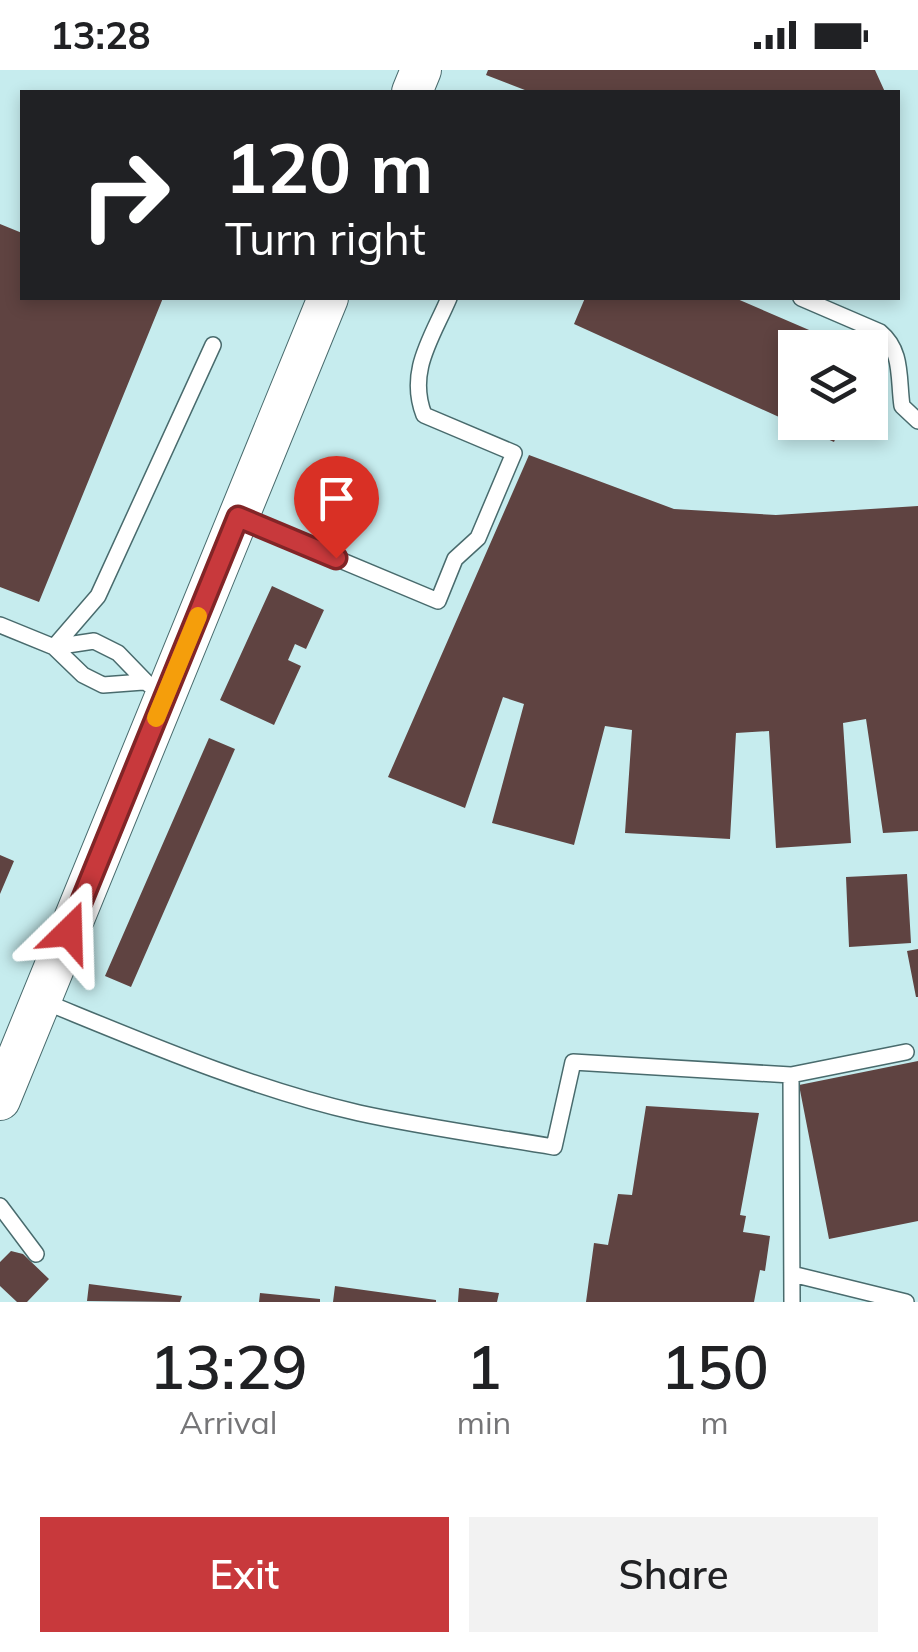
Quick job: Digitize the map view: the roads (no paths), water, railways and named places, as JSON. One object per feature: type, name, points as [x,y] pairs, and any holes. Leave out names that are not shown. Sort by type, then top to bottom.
[{"type":"street","points":[[0,1100],[41,1000],[155,688],[238,517],[327,300]]},
{"type":"lane","points":[[238,517],[438,601],[456,559],[478,538],[514,452],[424,415],[417,395],[417,373],[448,300]]},
{"type":"lane","points":[[806,300],[880,332],[889,340],[897,350],[902,406],[918,420]]},
{"type":"lane","points":[[54,646],[98,596],[213,345]]},
{"type":"lane","points":[[0,625],[54,646],[83,675],[104,684],[155,688]]},
{"type":"lane","points":[[54,646],[94,641],[118,653],[155,688]]},
{"type":"lane","points":[[41,1000],[284,1092],[359,1113],[554,1147],[573,1062],[791,1074],[906,1052]]},
{"type":"lane","points":[[791,1074],[792,1302]]},
{"type":"lane","points":[[0,1206],[36,1254]]},
{"type":"lane","points":[[792,1274],[906,1302]]}]
